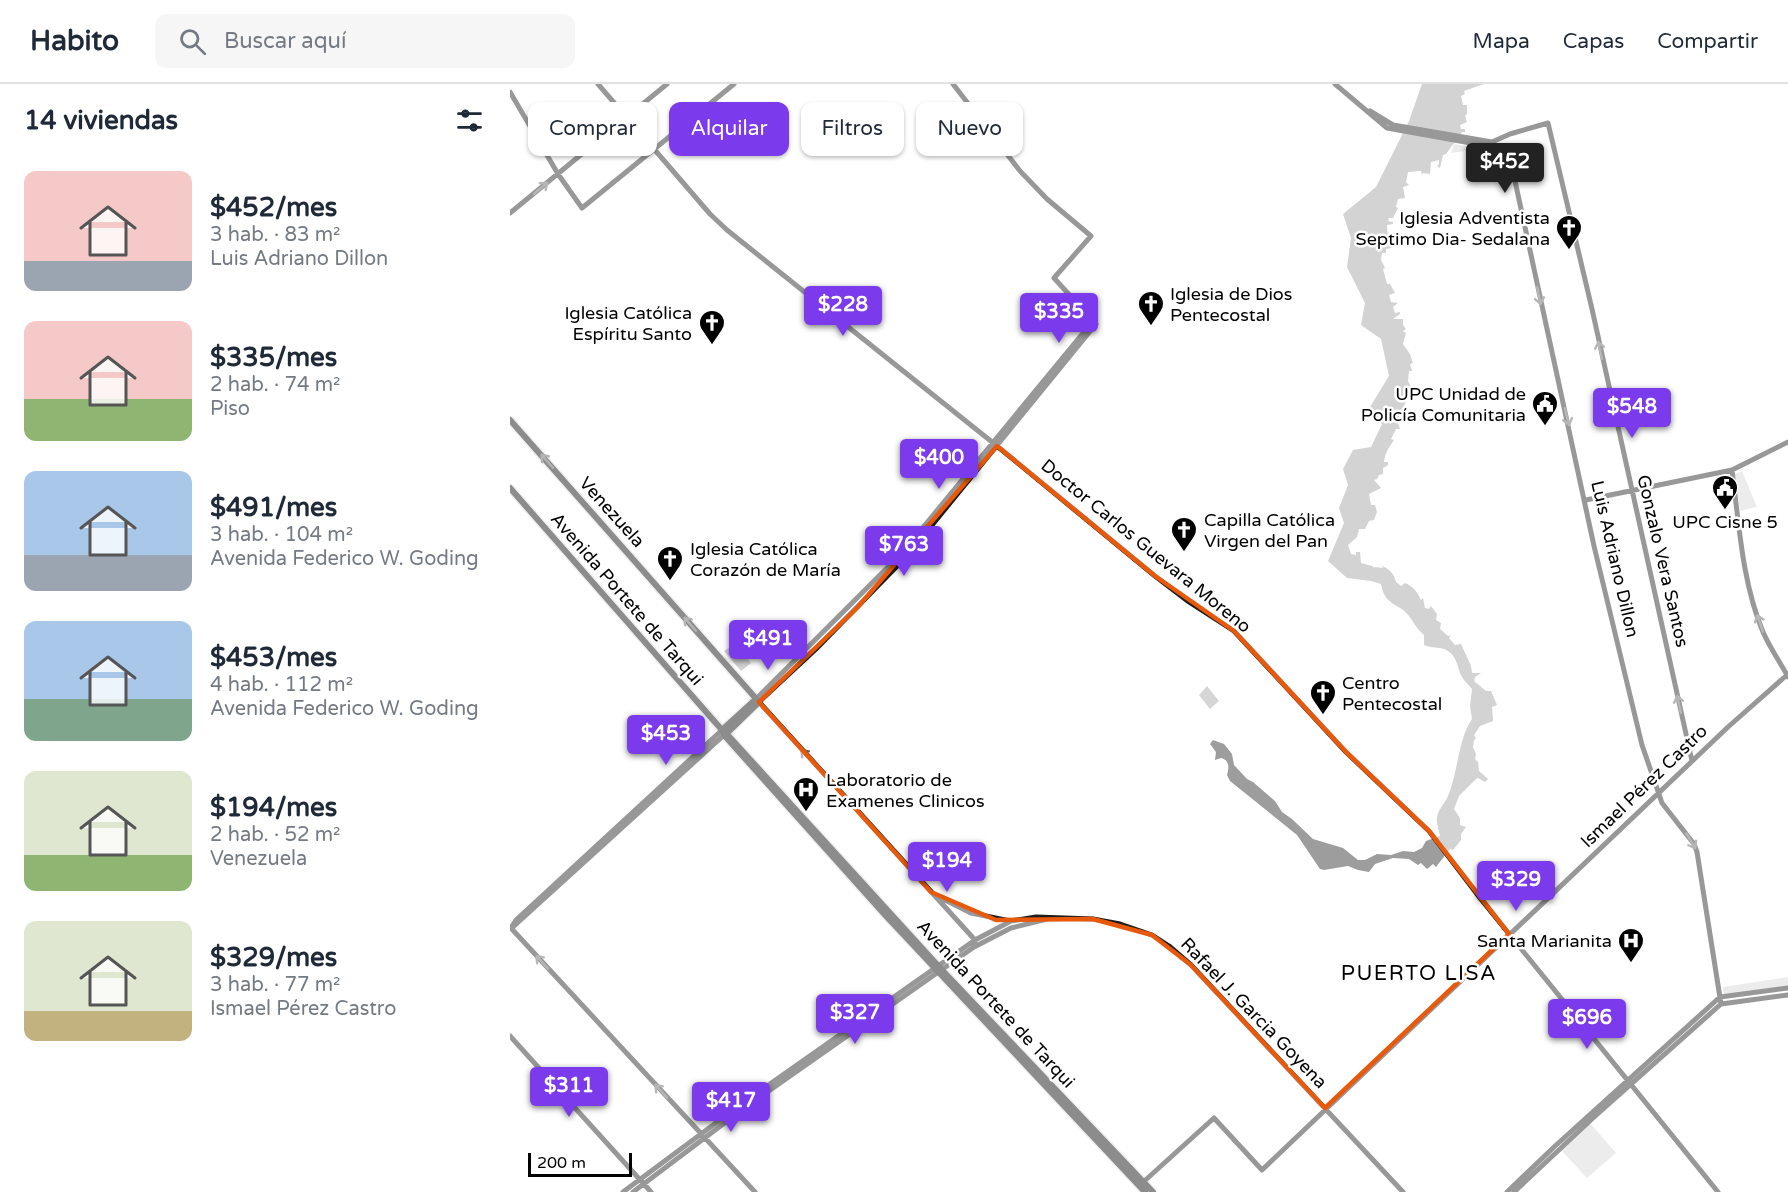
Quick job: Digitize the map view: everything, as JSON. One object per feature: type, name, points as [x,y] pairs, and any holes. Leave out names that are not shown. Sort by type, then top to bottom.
[{"type":"main road","name":"Venezuela","points":[[510,420],[757,701]]},
{"type":"main road","name":"Avenida Portete de Tarqui","points":[[510,488],[724,733],[938,969],[1141,1184],[1153,1192]]},
{"type":"main road","points":[[724,733],[757,701]]},
{"type":"main road","name":"Avenida Portete de Tarqui","points":[[1141,1184],[1145,1192]]},
{"type":"street","points":[[598,84],[614,102]]},
{"type":"street","points":[[645,102],[667,84]]},
{"type":"street","points":[[657,147],[734,84]]},
{"type":"street","points":[[757,701],[895,569],[1094,322],[1054,278],[1090,236],[1047,199],[1020,171],[953,84]]},
{"type":"street","points":[[1335,84],[1373,118],[1392,127],[1466,139]]},
{"type":"street","points":[[510,92],[558,174],[582,208],[645,156]]},
{"type":"street","name":"Gonzalo Vera Santos","points":[[1466,139],[1495,142],[1510,134],[1548,123],[1592,309],[1692,761]]},
{"type":"street","name":"Luis Adriano Dillon","points":[[1466,139],[1501,148],[1507,154],[1515,181],[1586,500],[1594,546],[1642,746],[1658,793],[1670,815],[1694,844],[1697,852],[1721,1001]]},
{"type":"street","name":"Doctor Carlos Guevara Moreno","points":[[657,152],[719,223],[1189,603],[1234,631],[1346,752],[1429,831],[1509,934],[1718,1192]]},
{"type":"street","points":[[510,213],[580,156]]},
{"type":"street","points":[[1586,500],[1732,470],[1788,441]]},
{"type":"street","points":[[757,701],[902,553],[995,444]]},
{"type":"street","points":[[1732,470],[1744,557],[1753,602],[1764,633],[1788,675]]},
{"type":"street","name":"Ismael Pérez Castro","points":[[1141,1184],[1214,1118],[1262,1170],[1692,761],[1788,675]]},
{"type":"street","name":"Venezuela","points":[[757,701],[931,892],[974,944]]},
{"type":"street","points":[[724,733],[516,920],[510,928],[703,1136],[733,1172],[755,1192]]},
{"type":"street","points":[[931,892],[972,913],[1011,921]]},
{"type":"street","name":"Rafael J. Garcia Goyena","points":[[938,969],[1011,921],[1036,917],[1086,919],[1120,924],[1152,935],[1163,942],[1207,982],[1404,1192]]},
{"type":"street","name":"Rafael J. Garcia Goyena","points":[[974,944],[1011,928],[1048,918]]},
{"type":"street","points":[[703,1136],[938,969]]},
{"type":"street","points":[[623,1192],[642,1182],[893,996],[938,969]]},
{"type":"street","points":[[1507,1192],[1721,1001],[1788,988]]},
{"type":"street","points":[[1721,1001],[1788,995]]},
{"type":"street","points":[[510,1036],[651,1192]]},
{"type":"street","points":[[1514,1192],[1629,1082]]},
{"type":"street","points":[[633,1192],[642,1182]]},
{"type":"highlighted area","points":[[997,446],[1155,576],[1234,631],[1346,752],[1429,831],[1509,934],[1325,1108],[1191,965],[1152,935],[1093,919],[996,920],[931,892],[759,702],[857,608]]},
{"type":"shaded area","points":[[1422,84],[1484,84],[1464,91],[1465,94],[1461,96],[1463,105],[1467,105],[1465,116],[1467,122],[1460,125],[1465,132],[1462,132],[1443,155],[1440,168],[1437,166],[1439,160],[1431,162],[1430,174],[1423,173],[1422,175],[1421,171],[1408,172],[1406,182],[1409,185],[1403,187],[1405,198],[1398,199],[1396,207],[1398,208],[1393,218],[1389,218],[1388,221],[1393,224],[1387,225],[1388,238],[1401,237],[1401,241],[1386,249],[1386,253],[1382,253],[1381,260],[1385,268],[1383,269],[1387,284],[1390,284],[1395,293],[1389,295],[1391,302],[1398,303],[1393,307],[1395,313],[1400,312],[1393,319],[1403,319],[1406,329],[1403,331],[1406,333],[1403,344],[1413,363],[1410,364],[1412,371],[1409,371],[1408,381],[1411,387],[1409,387],[1405,404],[1399,413],[1403,418],[1398,423],[1400,429],[1396,429],[1391,439],[1394,440],[1385,456],[1384,462],[1388,462],[1388,465],[1383,468],[1383,474],[1374,480],[1381,488],[1369,494],[1371,505],[1375,505],[1377,512],[1374,520],[1369,521],[1365,529],[1359,529],[1357,537],[1348,545],[1351,554],[1356,555],[1356,552],[1360,552],[1361,563],[1375,568],[1385,567],[1401,586],[1405,583],[1413,588],[1421,600],[1423,598],[1425,608],[1429,609],[1431,606],[1437,614],[1436,620],[1441,623],[1440,629],[1448,636],[1451,635],[1449,638],[1455,645],[1461,644],[1472,673],[1481,673],[1475,677],[1474,681],[1486,691],[1491,691],[1497,705],[1492,707],[1493,721],[1480,726],[1474,735],[1476,739],[1473,747],[1476,754],[1475,759],[1478,762],[1479,771],[1488,779],[1485,782],[1476,779],[1459,796],[1454,809],[1460,818],[1460,825],[1466,827],[1461,834],[1461,840],[1453,850],[1450,849],[1436,867],[1433,864],[1427,869],[1421,863],[1418,865],[1409,859],[1393,858],[1375,864],[1369,872],[1348,866],[1324,870],[1320,869],[1297,835],[1230,781],[1227,775],[1227,762],[1221,758],[1215,760],[1216,752],[1210,744],[1213,740],[1224,744],[1232,754],[1234,765],[1247,779],[1275,801],[1282,812],[1313,839],[1343,848],[1358,860],[1365,860],[1377,854],[1414,852],[1422,848],[1426,841],[1440,836],[1437,817],[1448,796],[1464,736],[1472,719],[1470,706],[1472,689],[1461,675],[1453,655],[1445,649],[1424,645],[1424,635],[1405,612],[1389,601],[1381,584],[1347,578],[1328,561],[1344,523],[1339,508],[1348,485],[1343,469],[1353,450],[1371,447],[1382,424],[1370,407],[1389,376],[1381,339],[1361,325],[1365,303],[1347,267],[1351,238],[1343,214],[1376,187],[1409,121]]},
{"type":"shaded area","points":[[1454,144],[1479,148],[1479,149],[1451,153]]},
{"type":"shaded area","points":[[1742,471],[1757,507],[1740,511],[1735,474]]},
{"type":"shaded area","points":[[735,644],[751,663],[741,671],[724,651]]},
{"type":"shaded area","points":[[1207,686],[1219,701],[1210,709],[1199,695]]},
{"type":"shaded area","points":[[1788,977],[1788,986],[1724,995],[1723,987]]},
{"type":"shaded area","points":[[1590,1123],[1616,1153],[1587,1178],[1561,1150]]},
{"type":"place","name":"Iglesia Adventista Septimo Dia- Sedalana","points":[[1569,251]]},
{"type":"place","name":"Iglesia de Dios Pentecostal","points":[[1151,327]]},
{"type":"place","name":"Iglesia Católica Espíritu Santo","points":[[712,346]]},
{"type":"place","name":"UPC Unidad de Policía Comunitaria","points":[[1545,427]]},
{"type":"place","name":"UPC Cisne 5","points":[[1725,511]]},
{"type":"place","name":"Capilla Católica Virgen del Pan","points":[[1184,553]]},
{"type":"place","name":"Iglesia Católica Corazón de María","points":[[670,582]]},
{"type":"place","name":"Centro Pentecostal","points":[[1323,716]]},
{"type":"place","name":"Laboratorio de Examenes Clinicos","points":[[806,813]]},
{"type":"place","name":"Santa Marianita","points":[[1631,964]]},
{"type":"district","name":"PUERTO LISA","points":[[1419,973]]}]
